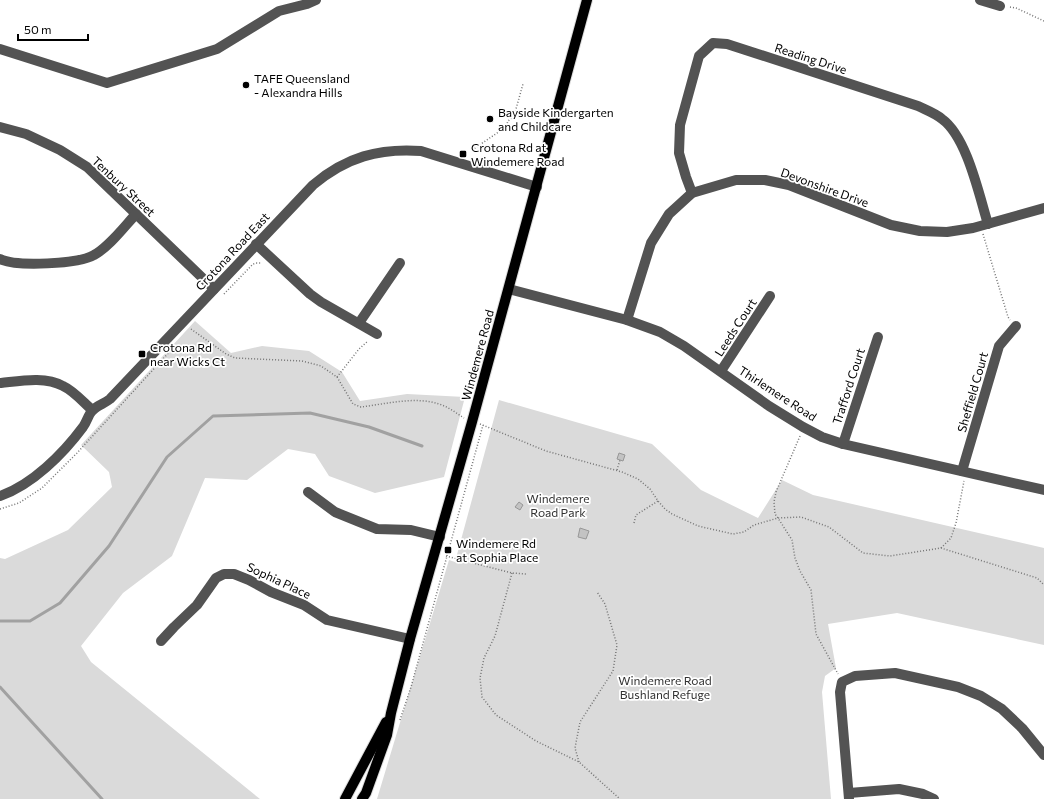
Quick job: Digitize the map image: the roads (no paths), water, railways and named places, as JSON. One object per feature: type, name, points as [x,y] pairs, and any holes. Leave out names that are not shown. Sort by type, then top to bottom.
[{"type":"main road","name":"Windemere Road","points":[[362,799],[366,793],[387,735],[391,713],[410,640],[509,289],[587,1]]},
{"type":"main road","name":"Windemere Road","points":[[345,799],[391,713]]},
{"type":"street","points":[[0,49],[107,83],[217,49],[278,11],[308,4],[316,0]]},
{"type":"street","points":[[980,0],[1000,6]]},
{"type":"street","name":"Reading Drive","points":[[692,193],[679,153],[680,125],[699,56],[712,43],[727,44],[918,106],[942,119],[956,134],[968,158],[984,225]]},
{"type":"street","name":"Tenbury Street","points":[[0,127],[26,134],[60,150],[87,167],[214,289]]},
{"type":"street","name":"Crotona Road East","points":[[0,496],[14,490],[30,480],[50,464],[82,428],[92,410],[110,399],[305,193],[321,178],[343,164],[366,155],[392,150],[421,151],[536,187]]},
{"type":"street","name":"Devonshire Drive","points":[[627,320],[651,243],[669,214],[692,193],[736,180],[765,180],[789,185],[891,225],[920,231],[947,232],[984,225],[1044,208]]},
{"type":"street","points":[[0,259],[28,264],[87,259],[95,255],[104,247],[136,214]]},
{"type":"street","points":[[256,244],[310,294],[321,302],[377,334]]},
{"type":"street","points":[[359,323],[400,263]]},
{"type":"street","name":"Thirlemere Road","points":[[509,289],[627,320],[660,332],[684,346],[769,406],[822,437],[843,444],[1044,490]]},
{"type":"street","name":"Leeds Court","points":[[721,372],[770,296]]},
{"type":"street","name":"Sheffield Court","points":[[962,471],[999,346],[1016,326]]},
{"type":"street","name":"Trafford Court","points":[[843,444],[878,337]]},
{"type":"street","points":[[1,383],[37,380],[50,381],[63,385],[92,410]]},
{"type":"street","points":[[308,492],[334,512],[377,529],[411,530],[440,537]]},
{"type":"street","name":"Sophia Place","points":[[161,641],[197,605],[216,578],[224,574],[234,574],[249,580],[271,592],[304,605],[327,620],[410,640]]},
{"type":"street","points":[[934,799],[923,794],[898,789],[849,796],[840,692],[842,682],[855,676],[895,673],[958,686],[981,696],[1002,709],[1022,728],[1044,755]]},
{"type":"waterway","points":[[0,621],[30,621],[60,603],[109,546],[167,457],[213,416],[310,413],[369,427],[422,446]]},
{"type":"waterway","points":[[0,687],[102,799]]},
{"type":"place","name":"TAFE Queensland - Alexandra Hills","points":[[246,85]]},
{"type":"place","name":"Bayside Kindergarten and Childcare","points":[[490,119]]},
{"type":"place","name":"Crotona Rd at Windemere Road","points":[[463,154]]},
{"type":"place","name":"Crotona Rd near Wicks Ct","points":[[142,354]]},
{"type":"place","name":"Windemere Rd at Sophia Place","points":[[448,550]]},
{"type":"park label","name":"Windemere Road Park","points":[[558,505]]},
{"type":"park label","name":"Windemere Road Bushland Refuge","points":[[665,687]]}]
